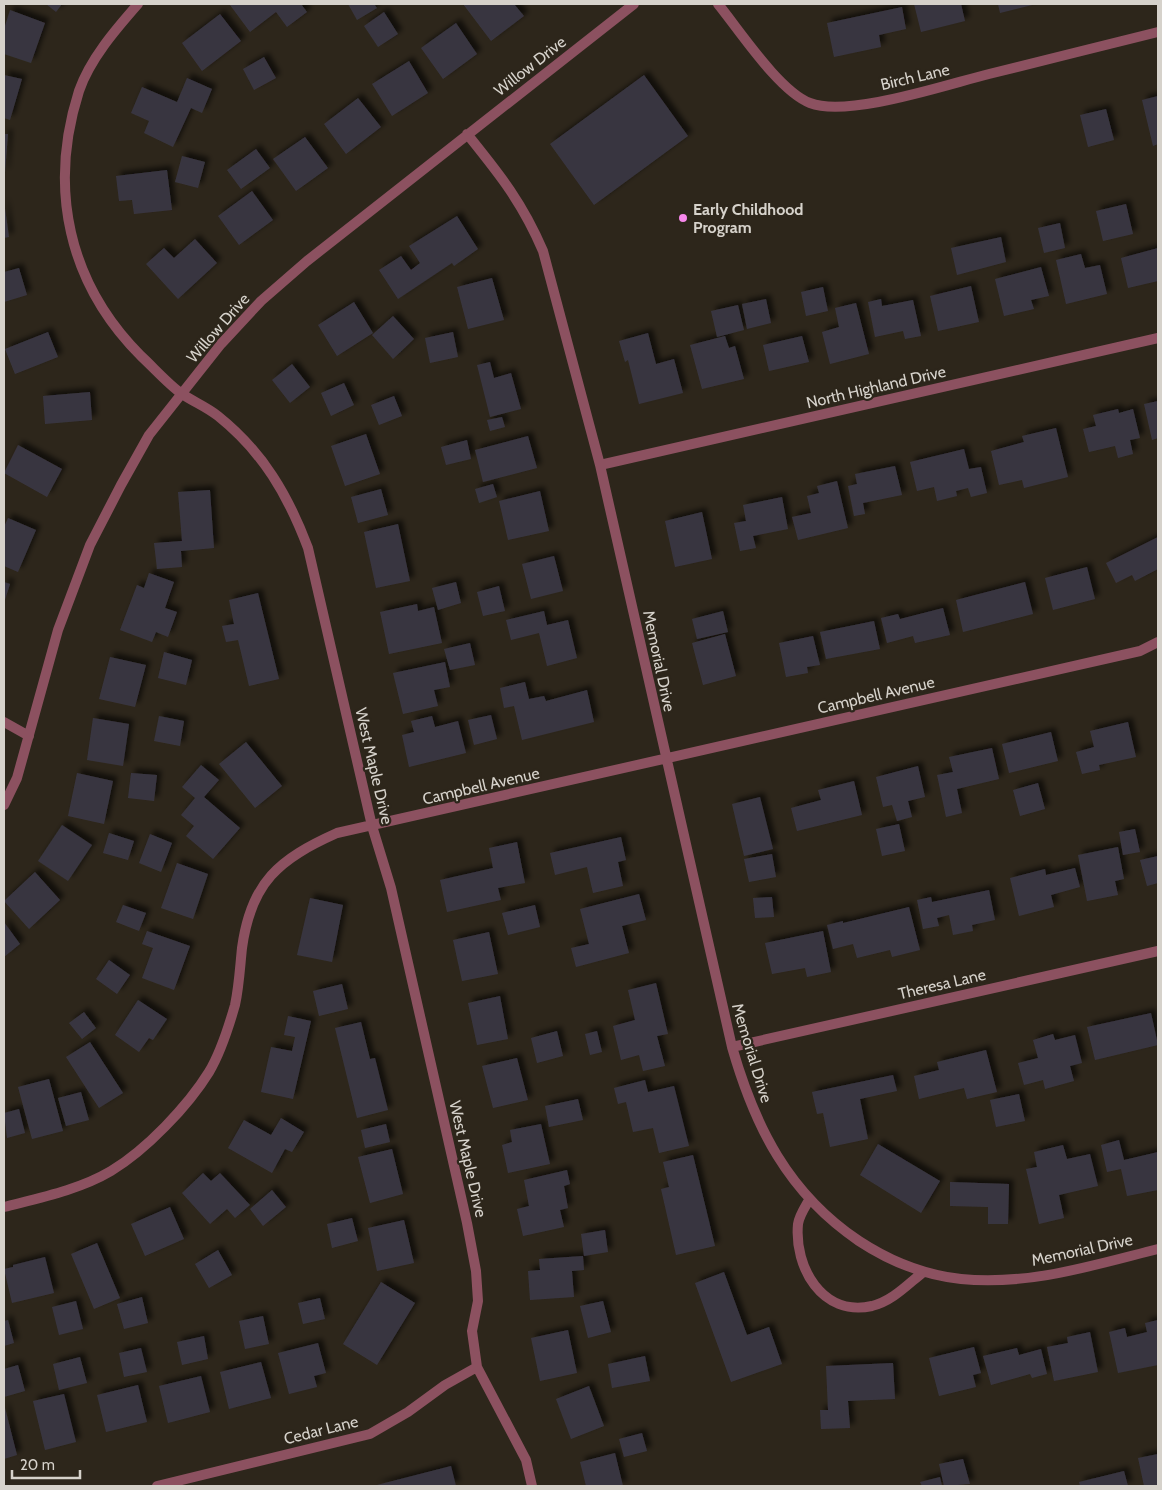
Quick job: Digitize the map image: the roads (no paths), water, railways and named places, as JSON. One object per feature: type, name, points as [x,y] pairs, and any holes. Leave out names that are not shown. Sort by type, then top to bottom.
[{"type":"street","name":"West Maple Drive","points":[[138,4],[108,39],[80,90],[64,157],[65,197],[71,235],[82,269],[105,311],[134,347],[181,394],[217,415],[249,445],[273,474],[293,509],[308,548],[372,826],[391,888],[474,1262],[478,1301],[472,1331],[477,1367],[526,1460],[532,1486]]},
{"type":"street","name":"Willow Drive","points":[[4,805],[17,778],[58,630],[90,545],[149,435],[181,394],[221,344],[260,301],[307,260],[634,4]]},
{"type":"street","name":"Birch Lane","points":[[718,4],[795,96],[812,104],[833,106],[890,99],[1158,32]]},
{"type":"street","name":"Memorial Drive","points":[[467,134],[507,183],[529,219],[543,251],[600,465],[665,759],[732,1047],[745,1092],[764,1135],[787,1173],[809,1200],[843,1230],[884,1258],[922,1273],[962,1279],[1048,1276],[1158,1249]]},
{"type":"street","name":"North Highland Drive","points":[[600,465],[1158,338]]},
{"type":"street","name":"Campbell Avenue","points":[[4,1207],[72,1188],[110,1171],[135,1154],[189,1099],[210,1071],[224,1039],[235,1004],[248,919],[260,888],[281,864],[305,848],[337,833],[1140,650],[1158,642]]},
{"type":"street","points":[[4,722],[29,736]]},
{"type":"street","name":"Theresa Lane","points":[[732,1047],[1158,951]]},
{"type":"street","points":[[809,1200],[798,1222],[798,1248],[804,1271],[823,1296],[848,1307],[870,1306],[888,1301],[922,1273]]},
{"type":"street","name":"Cedar Lane","points":[[157,1486],[370,1434],[408,1412],[444,1385],[477,1367]]},
{"type":"place","name":"Early Childhood Program","points":[[683,218]]}]
